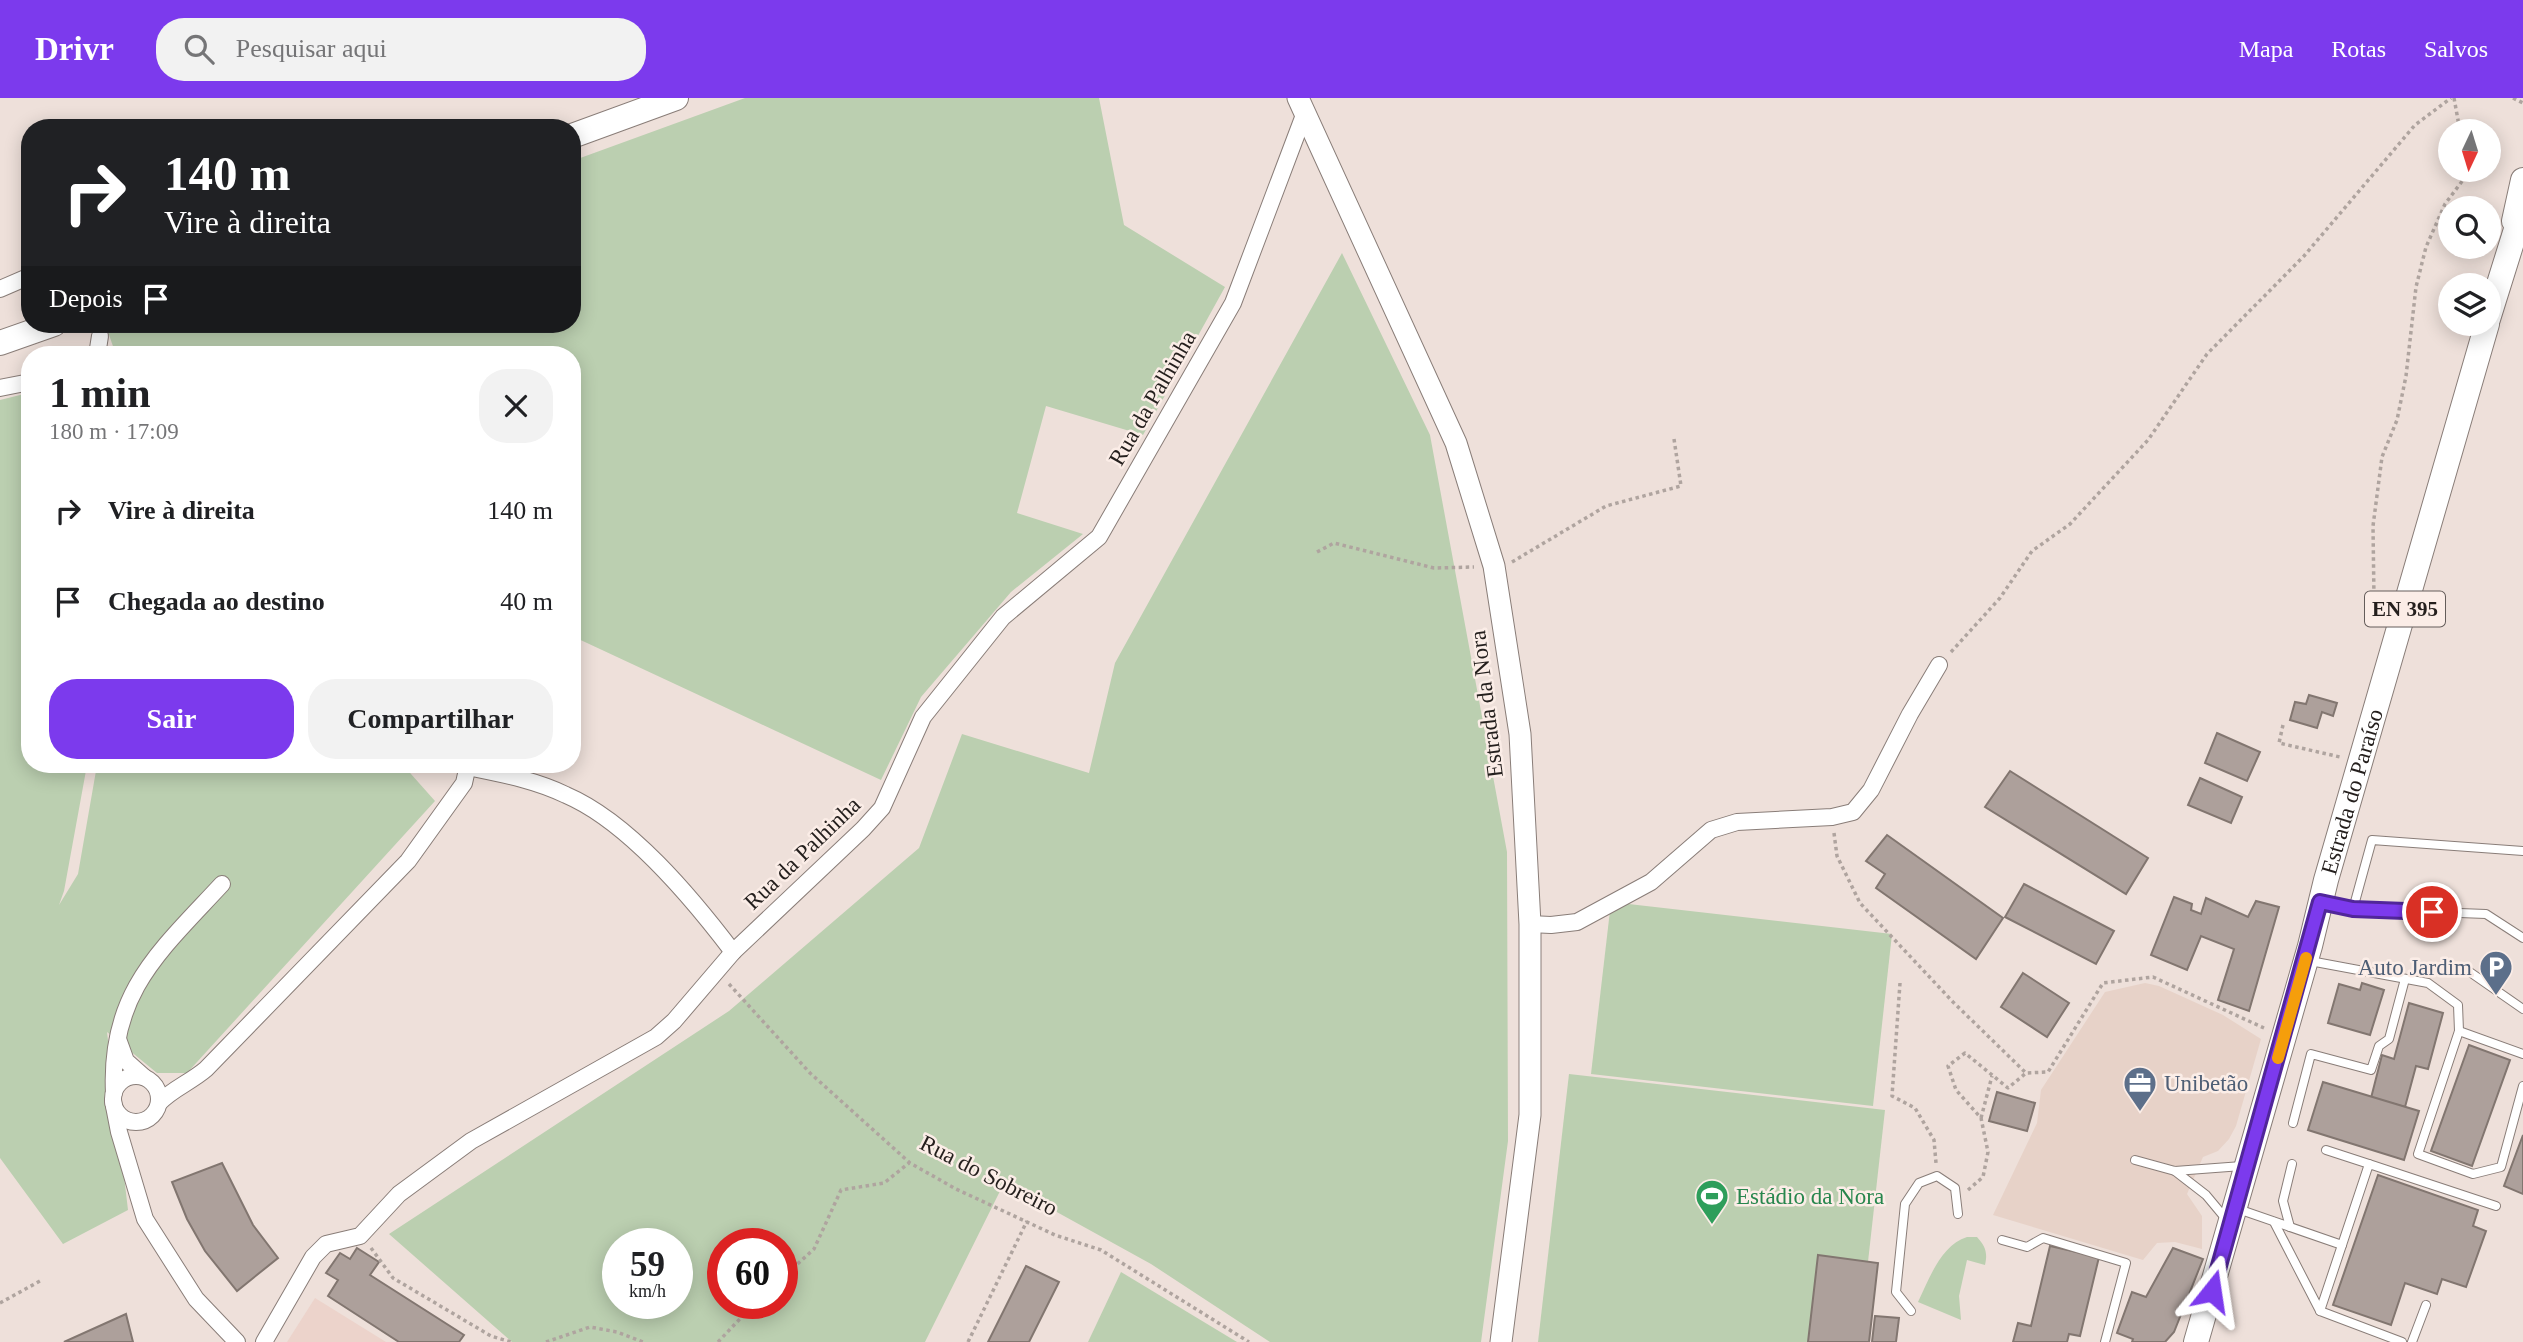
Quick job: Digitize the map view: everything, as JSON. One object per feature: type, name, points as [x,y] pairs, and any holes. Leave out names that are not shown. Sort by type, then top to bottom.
[{"type":"main road","points":[[581,133],[676,98]]},
{"type":"main road","points":[[2508,253],[2523,180]]},
{"type":"main road","points":[[2501,276],[2523,206]]},
{"type":"main road","points":[[0,343],[28,333]]},
{"type":"main road","name":"Estrada do Paraíso","points":[[2196,1342],[2484,336]]},
{"type":"street","name":"Estrada da Nora","points":[[1301,106],[1456,443],[1494,566],[1520,734],[1530,924],[1530,1115],[1501,1342]]},
{"type":"street","name":"Rua da Palhinha","points":[[360,1236],[399,1194],[471,1141],[656,1037],[674,1021],[733,951],[863,829],[881,808],[923,717],[1003,617],[1099,537],[1233,303],[1301,106]]},
{"type":"street","points":[[0,289],[21,280]]},
{"type":"street","points":[[98,346],[100,336]]},
{"type":"street","points":[[0,388],[21,384]]},
{"type":"street","points":[[1530,924],[1577,922],[1651,882],[1711,830],[1737,822],[1832,817],[1853,812],[1871,790],[1939,665]]},
{"type":"street","points":[[127,1158],[129,1141],[144,1121],[156,1111],[159,1103],[167,1095],[190,1083],[408,861],[464,783],[466,773]]},
{"type":"street","points":[[502,773],[521,777],[568,795],[615,824],[694,901],[733,951]]},
{"type":"street","points":[[222,884],[150,962],[123,1014],[113,1066],[114,1097],[119,1132],[145,1219],[196,1299],[237,1342]]},
{"type":"street","points":[[117,1037],[126,1061],[158,1090],[159,1103]]},
{"type":"street","points":[[144,1121],[127,1120],[118,1113],[114,1097],[121,1082],[131,1076],[172,1085],[190,1083]]},
{"type":"street","points":[[264,1342],[313,1257],[326,1244],[360,1236]]},
{"type":"lane","points":[[2353,909],[2372,840],[2523,851]]},
{"type":"lane","points":[[2320,902],[2353,909],[2486,914],[2523,938]]},
{"type":"lane","points":[[2305,961],[2428,983],[2458,1005],[2459,1031],[2418,1154],[2473,1174],[2501,1167],[2523,1086]]},
{"type":"lane","points":[[2464,968],[2523,1009]]},
{"type":"lane","points":[[2293,1123],[2311,1054],[2371,1070],[2379,1046],[2389,1039],[2405,979]]},
{"type":"lane","points":[[2459,1031],[2523,1054]]},
{"type":"lane","points":[[2326,1150],[2496,1206]]},
{"type":"lane","points":[[2135,1160],[2175,1171],[2247,1165]]},
{"type":"lane","points":[[2290,1227],[2283,1201],[2292,1164]]},
{"type":"lane","points":[[2320,1311],[2369,1164]]},
{"type":"lane","points":[[2175,1171],[2233,1216],[2274,1222],[2342,1245]]},
{"type":"lane","points":[[1911,1311],[1896,1292],[1905,1204],[1919,1183],[1937,1176],[1955,1188],[1958,1214]]},
{"type":"lane","points":[[2274,1222],[2320,1311],[2402,1342]]},
{"type":"lane","points":[[2002,1240],[2027,1247],[2043,1238],[2126,1263],[2105,1342]]},
{"type":"lane","points":[[2412,1342],[2426,1305]]},
{"type":"path","points":[[1939,665],[2000,598],[2032,551],[2070,524],[2148,440],[2207,354],[2304,256],[2415,125],[2453,98],[2457,119]]},
{"type":"path","points":[[2513,98],[2523,103]]},
{"type":"path","points":[[2405,610],[2374,599],[2373,526],[2382,457],[2397,420],[2406,376],[2416,286],[2426,247],[2445,204],[2462,182]]},
{"type":"path","points":[[1317,552],[1334,543],[1434,568],[1509,564],[1606,506],[1681,486],[1674,439]]},
{"type":"path","points":[[2283,725],[2279,743],[2361,762]]},
{"type":"path","points":[[1832,817],[1837,856],[1860,903],[1953,1002],[2026,1073]]},
{"type":"path","name":"Rua do Sobreiro","points":[[716,970],[810,1073],[910,1163],[956,1189],[1055,1235],[1101,1250],[1248,1342]]},
{"type":"path","points":[[1981,1118],[1956,1090],[1948,1066],[1965,1053],[2008,1088],[2026,1073],[2048,1072],[2103,983],[2153,977],[2284,1037]]},
{"type":"path","points":[[1900,983],[1892,1096],[1915,1108],[1934,1140],[1937,1176]]},
{"type":"path","points":[[1958,1214],[1967,1190],[1983,1177],[1988,1152],[1981,1118],[1992,1075]]},
{"type":"path","points":[[798,1264],[814,1249],[841,1190],[884,1183],[910,1163]]},
{"type":"path","points":[[968,1342],[1027,1222]]},
{"type":"path","points":[[360,1236],[393,1278],[491,1336],[511,1342]]},
{"type":"path","points":[[0,1303],[40,1281]]},
{"type":"path","points":[[718,1342],[740,1319]]},
{"type":"path","points":[[546,1342],[590,1327],[617,1332],[643,1342]]},
{"type":"shaded area","points":[[2145,983],[2159,986],[2223,1015],[2261,1039],[2236,1126],[2218,1151],[2203,1157],[2187,1194],[2202,1216],[2202,1249],[2175,1242],[2157,1243],[2143,1260],[1993,1215],[2037,1123],[2041,1090],[2105,992]]},
{"type":"shaded area","points":[[315,1298],[386,1342],[287,1342]]},
{"type":"green space","points":[[745,98],[1099,98],[1124,225],[1225,287],[1143,435],[1046,406],[1017,513],[1083,534],[1011,592],[921,697],[881,780],[581,640],[581,346],[113,346],[108,333],[581,333],[581,158]]},
{"type":"green space","points":[[1342,253],[1430,435],[1507,852],[1508,1141],[1481,1342],[1270,1342],[1151,1264],[1004,1183],[925,1342],[512,1342],[389,1234],[729,1011],[919,848],[962,734],[1089,773],[1115,663]]},
{"type":"green space","points":[[21,395],[21,773],[86,773],[64,891],[59,905],[78,874],[96,773],[410,773],[435,801],[187,1073],[157,1073],[107,1032],[128,1210],[63,1244],[0,1158],[0,400]]},
{"type":"green space","points":[[1611,902],[1892,934],[1873,1106],[1591,1074]]},
{"type":"green space","name":"Estádio da Nora","points":[[1569,1074],[1885,1110],[1859,1342],[1538,1342]]},
{"type":"green space","points":[[1977,1237],[1984,1246],[1986,1256],[1985,1265],[1967,1260],[1959,1296],[1961,1320],[1918,1302],[1931,1273],[1943,1255],[1958,1241]]},
{"type":"green space","points":[[1121,1272],[1237,1342],[1088,1342]]},
{"type":"building","points":[[2309,695],[2337,703],[2333,716],[2322,712],[2317,728],[2290,720],[2295,702],[2306,704]]},
{"type":"building","points":[[2217,733],[2260,752],[2247,781],[2205,763]]},
{"type":"building","points":[[2010,771],[2148,858],[2126,894],[1985,807]]},
{"type":"building","points":[[2200,778],[2242,797],[2231,823],[2188,805]]},
{"type":"building","points":[[1887,835],[2003,918],[1976,959],[1876,888],[1885,874],[1866,861]]},
{"type":"building","points":[[2024,884],[2114,931],[2096,964],[2005,917]]},
{"type":"building","points":[[2174,897],[2192,904],[2191,910],[2201,914],[2206,898],[2248,917],[2256,901],[2279,907],[2249,1011],[2218,1000],[2234,949],[2201,936],[2187,970],[2151,955]]},
{"type":"building","points":[[2023,973],[2069,1003],[2047,1037],[2001,1007]]},
{"type":"building","points":[[2362,983],[2384,990],[2370,1035],[2328,1023],[2339,984],[2360,990]]},
{"type":"building","points":[[2409,1003],[2443,1013],[2428,1069],[2416,1066],[2405,1107],[2371,1098],[2382,1055],[2394,1059]]},
{"type":"building","points":[[2469,1045],[2510,1060],[2472,1166],[2431,1151]]},
{"type":"building","points":[[2323,1082],[2419,1111],[2404,1160],[2308,1130]]},
{"type":"building","points":[[1997,1092],[2035,1103],[2027,1131],[1989,1121]]},
{"type":"building","points":[[2523,1135],[2523,1194],[2504,1186]]},
{"type":"building","points":[[222,1163],[253,1225],[278,1258],[237,1291],[205,1251],[187,1219],[172,1182]]},
{"type":"building","points":[[2378,1175],[2478,1210],[2473,1226],[2486,1231],[2466,1287],[2442,1279],[2437,1294],[2405,1283],[2391,1325],[2333,1305]]},
{"type":"building","points":[[2050,1246],[2099,1257],[2080,1336],[2069,1334],[2067,1342],[2013,1342],[2018,1323],[2031,1326]]},
{"type":"building","points":[[357,1248],[379,1262],[370,1275],[464,1335],[459,1342],[399,1342],[328,1296],[338,1280],[326,1273],[340,1253],[350,1259]]},
{"type":"building","points":[[2173,1248],[2203,1259],[2174,1332],[2165,1342],[2132,1342],[2133,1339],[2117,1333],[2132,1292],[2146,1297]]},
{"type":"building","points":[[1818,1255],[1878,1263],[1869,1342],[1808,1342]]},
{"type":"building","points":[[1026,1266],[1059,1282],[1029,1342],[988,1342]]},
{"type":"building","points":[[126,1314],[133,1342],[64,1342]]},
{"type":"building","points":[[1875,1316],[1899,1318],[1896,1342],[1872,1342]]},
{"type":"slow traffic","points":[[2278,1058],[2306,958]]},
{"type":"place","name":"Auto Jardim","points":[[2496,997]]},
{"type":"place","name":"Unibetão","points":[[2140,1113]]},
{"type":"place","name":"Estádio da Nora","points":[[1712,1226]]},
{"type":"route","points":[[2212,1291],[2320,902],[2353,909],[2432,912]]}]
